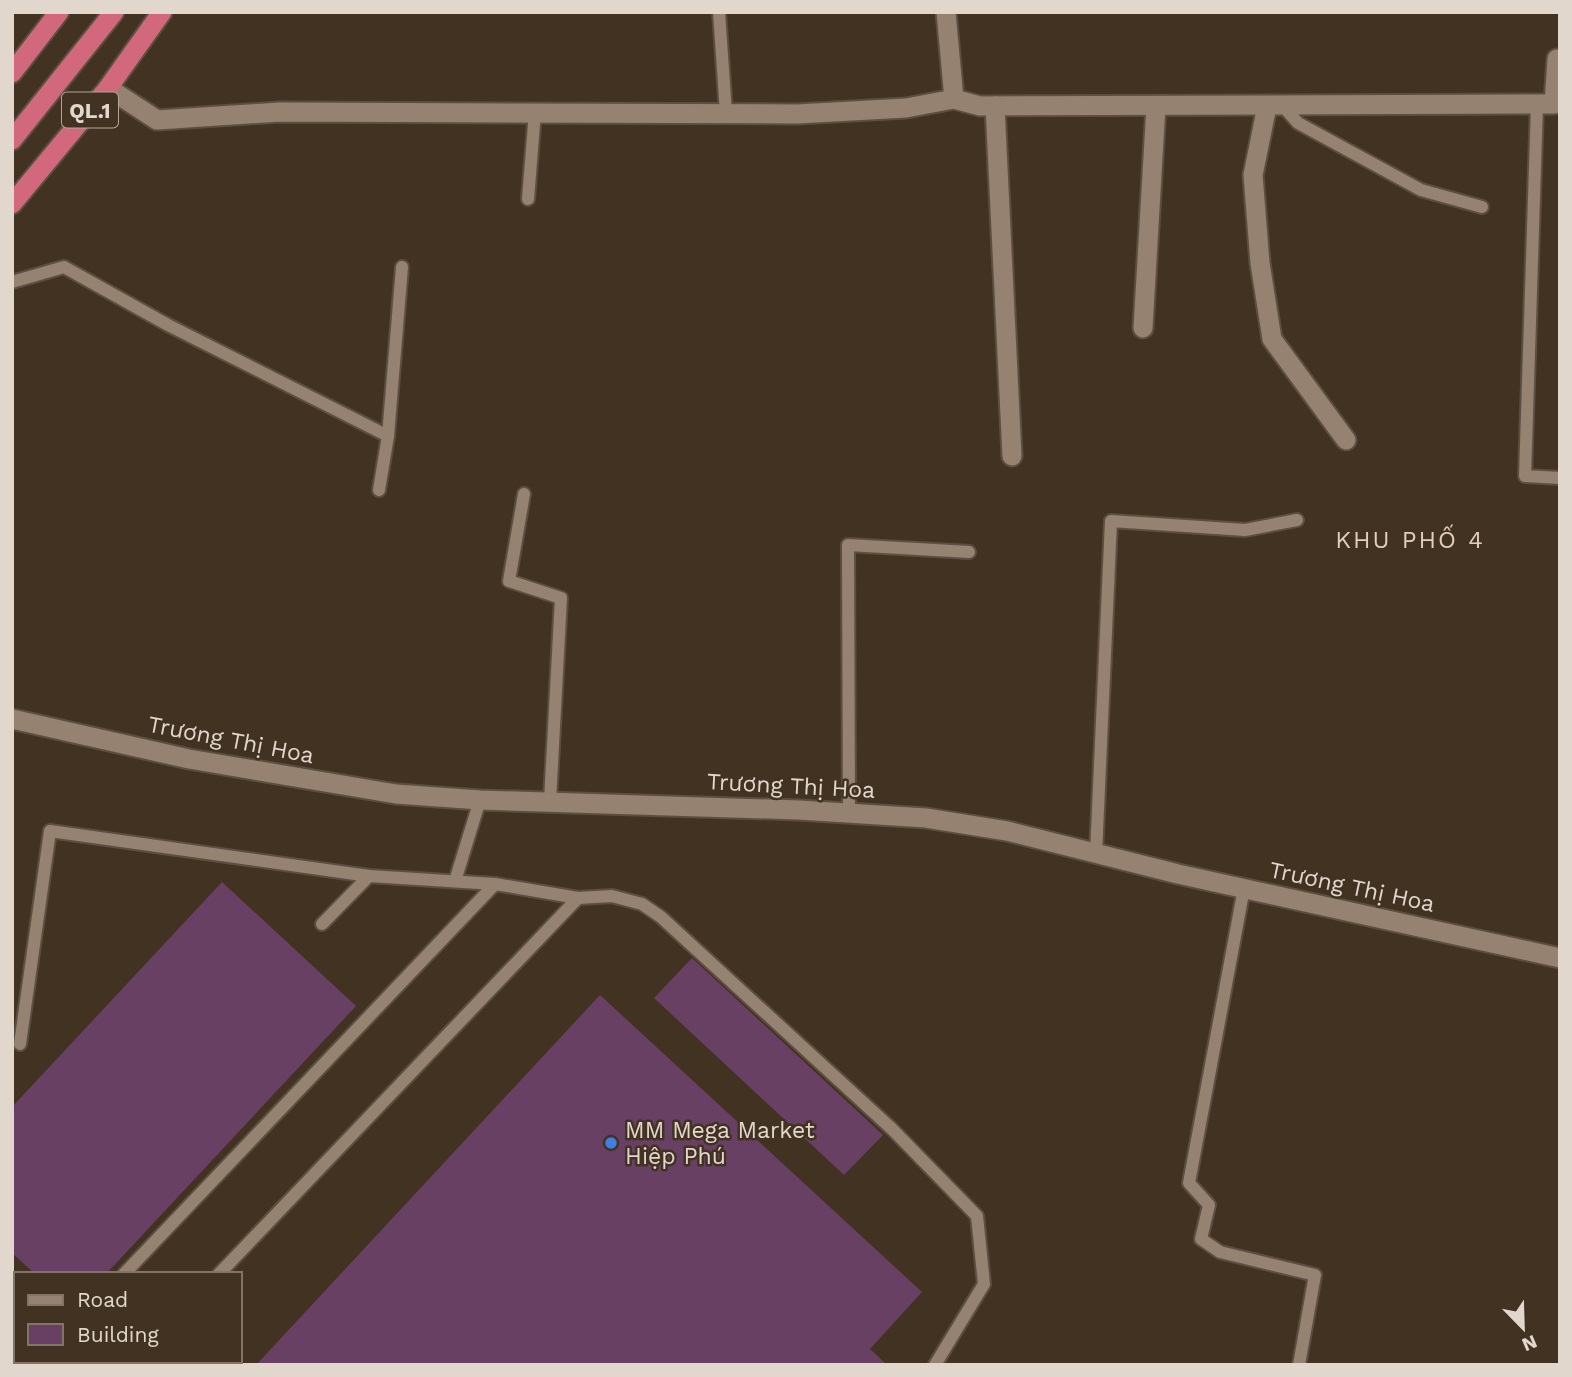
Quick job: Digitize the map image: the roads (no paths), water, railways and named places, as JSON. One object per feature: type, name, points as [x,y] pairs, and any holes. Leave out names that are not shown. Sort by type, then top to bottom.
[{"type":"highway","points":[[12,73],[59,12]]},
{"type":"highway","name":"QL.1","points":[[12,140],[114,12]]},
{"type":"highway","name":"QL.1","points":[[12,204],[108,88],[162,12]]},
{"type":"street","points":[[946,12],[954,99]]},
{"type":"street","points":[[108,88],[157,120],[280,112],[797,114],[906,108],[954,99],[980,106],[1537,105],[1554,104],[1558,58]]},
{"type":"street","points":[[1274,105],[1253,175],[1260,263],[1272,339],[1346,440]]},
{"type":"street","points":[[995,106],[1012,456]]},
{"type":"street","points":[[1143,328],[1156,106]]},
{"type":"street","name":"Trương Thị Hoa","points":[[12,719],[190,760],[396,794],[480,800],[926,818],[993,829],[1560,958]]},
{"type":"lane","points":[[719,12],[726,113]]},
{"type":"lane","points":[[1274,105],[1298,123],[1421,190],[1482,207]]},
{"type":"lane","points":[[1537,105],[1525,476],[1560,478]]},
{"type":"lane","points":[[528,199],[536,112]]},
{"type":"lane","points":[[12,282],[64,267],[168,325],[388,436]]},
{"type":"lane","points":[[379,491],[388,436],[402,267]]},
{"type":"lane","points":[[524,494],[509,580],[561,598],[550,802]]},
{"type":"lane","points":[[1096,854],[1111,521],[1245,530],[1297,520]]},
{"type":"lane","points":[[849,813],[848,545],[969,552]]},
{"type":"lane","points":[[455,881],[480,800]]},
{"type":"lane","points":[[20,1044],[50,831],[369,876],[495,884],[578,898],[612,896],[642,904],[661,917],[892,1129],[977,1216],[984,1283],[935,1365]]},
{"type":"lane","points":[[322,923],[369,876]]},
{"type":"lane","points":[[126,1272],[495,884]]},
{"type":"lane","points":[[1244,888],[1189,1183],[1209,1206],[1201,1239],[1220,1252],[1315,1275],[1299,1365]]},
{"type":"lane","points":[[221,1272],[578,898]]},
{"type":"place","name":"MM Mega Market Hiệp Phú","points":[[611,1143]]},
{"type":"district","name":"KHU PHỐ 4","points":[[1410,540]]}]
